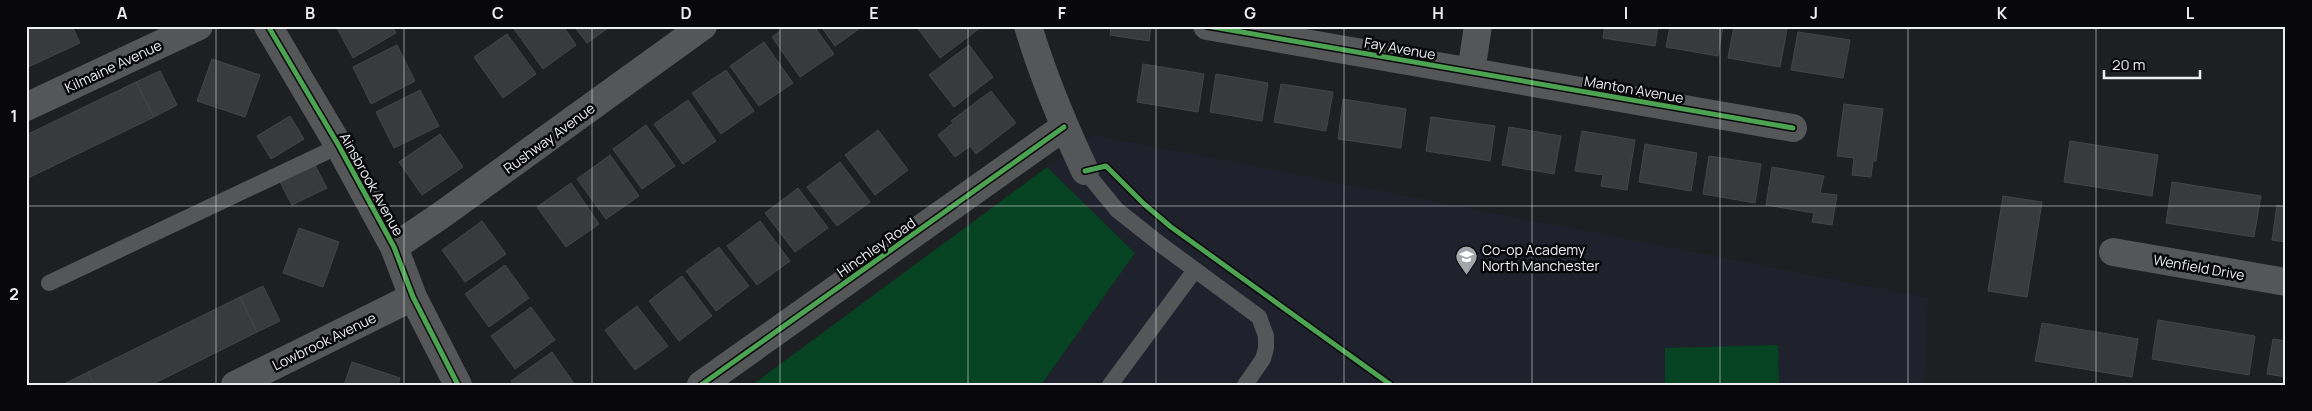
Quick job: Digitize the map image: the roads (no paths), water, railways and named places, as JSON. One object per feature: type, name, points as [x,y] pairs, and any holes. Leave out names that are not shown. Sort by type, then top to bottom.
[{"type":"street","name":"Kilmaine Avenue","points":[[26,107],[199,26]]},
{"type":"street","name":"Ainsbrook Avenue","points":[[268,26],[339,146],[394,247],[413,297],[458,385]]},
{"type":"street","name":"Rushway Avenue","points":[[394,247],[440,216],[703,26]]},
{"type":"street","points":[[1028,26],[1041,68],[1064,127],[1085,171]]},
{"type":"street","name":"Fay Avenue","points":[[1207,26],[1471,72]]},
{"type":"street","points":[[1471,72],[1478,26]]},
{"type":"street","name":"Manton Avenue","points":[[1471,72],[1793,128]]},
{"type":"street","name":"Hinchley Road","points":[[701,385],[1064,127]]},
{"type":"street","name":"Wenfield Drive","points":[[2113,252],[2286,282]]},
{"type":"street","name":"Lowbrook Avenue","points":[[235,385],[413,297]]},
{"type":"lane","points":[[49,283],[339,146]]},
{"type":"lane","points":[[1085,171],[1117,210],[1260,317],[1266,336],[1263,359],[1245,385]]},
{"type":"lane","points":[[1110,385],[1195,270]]},
{"type":"place","name":"Co-op Academy North Manchester","points":[[1466,276]]}]
